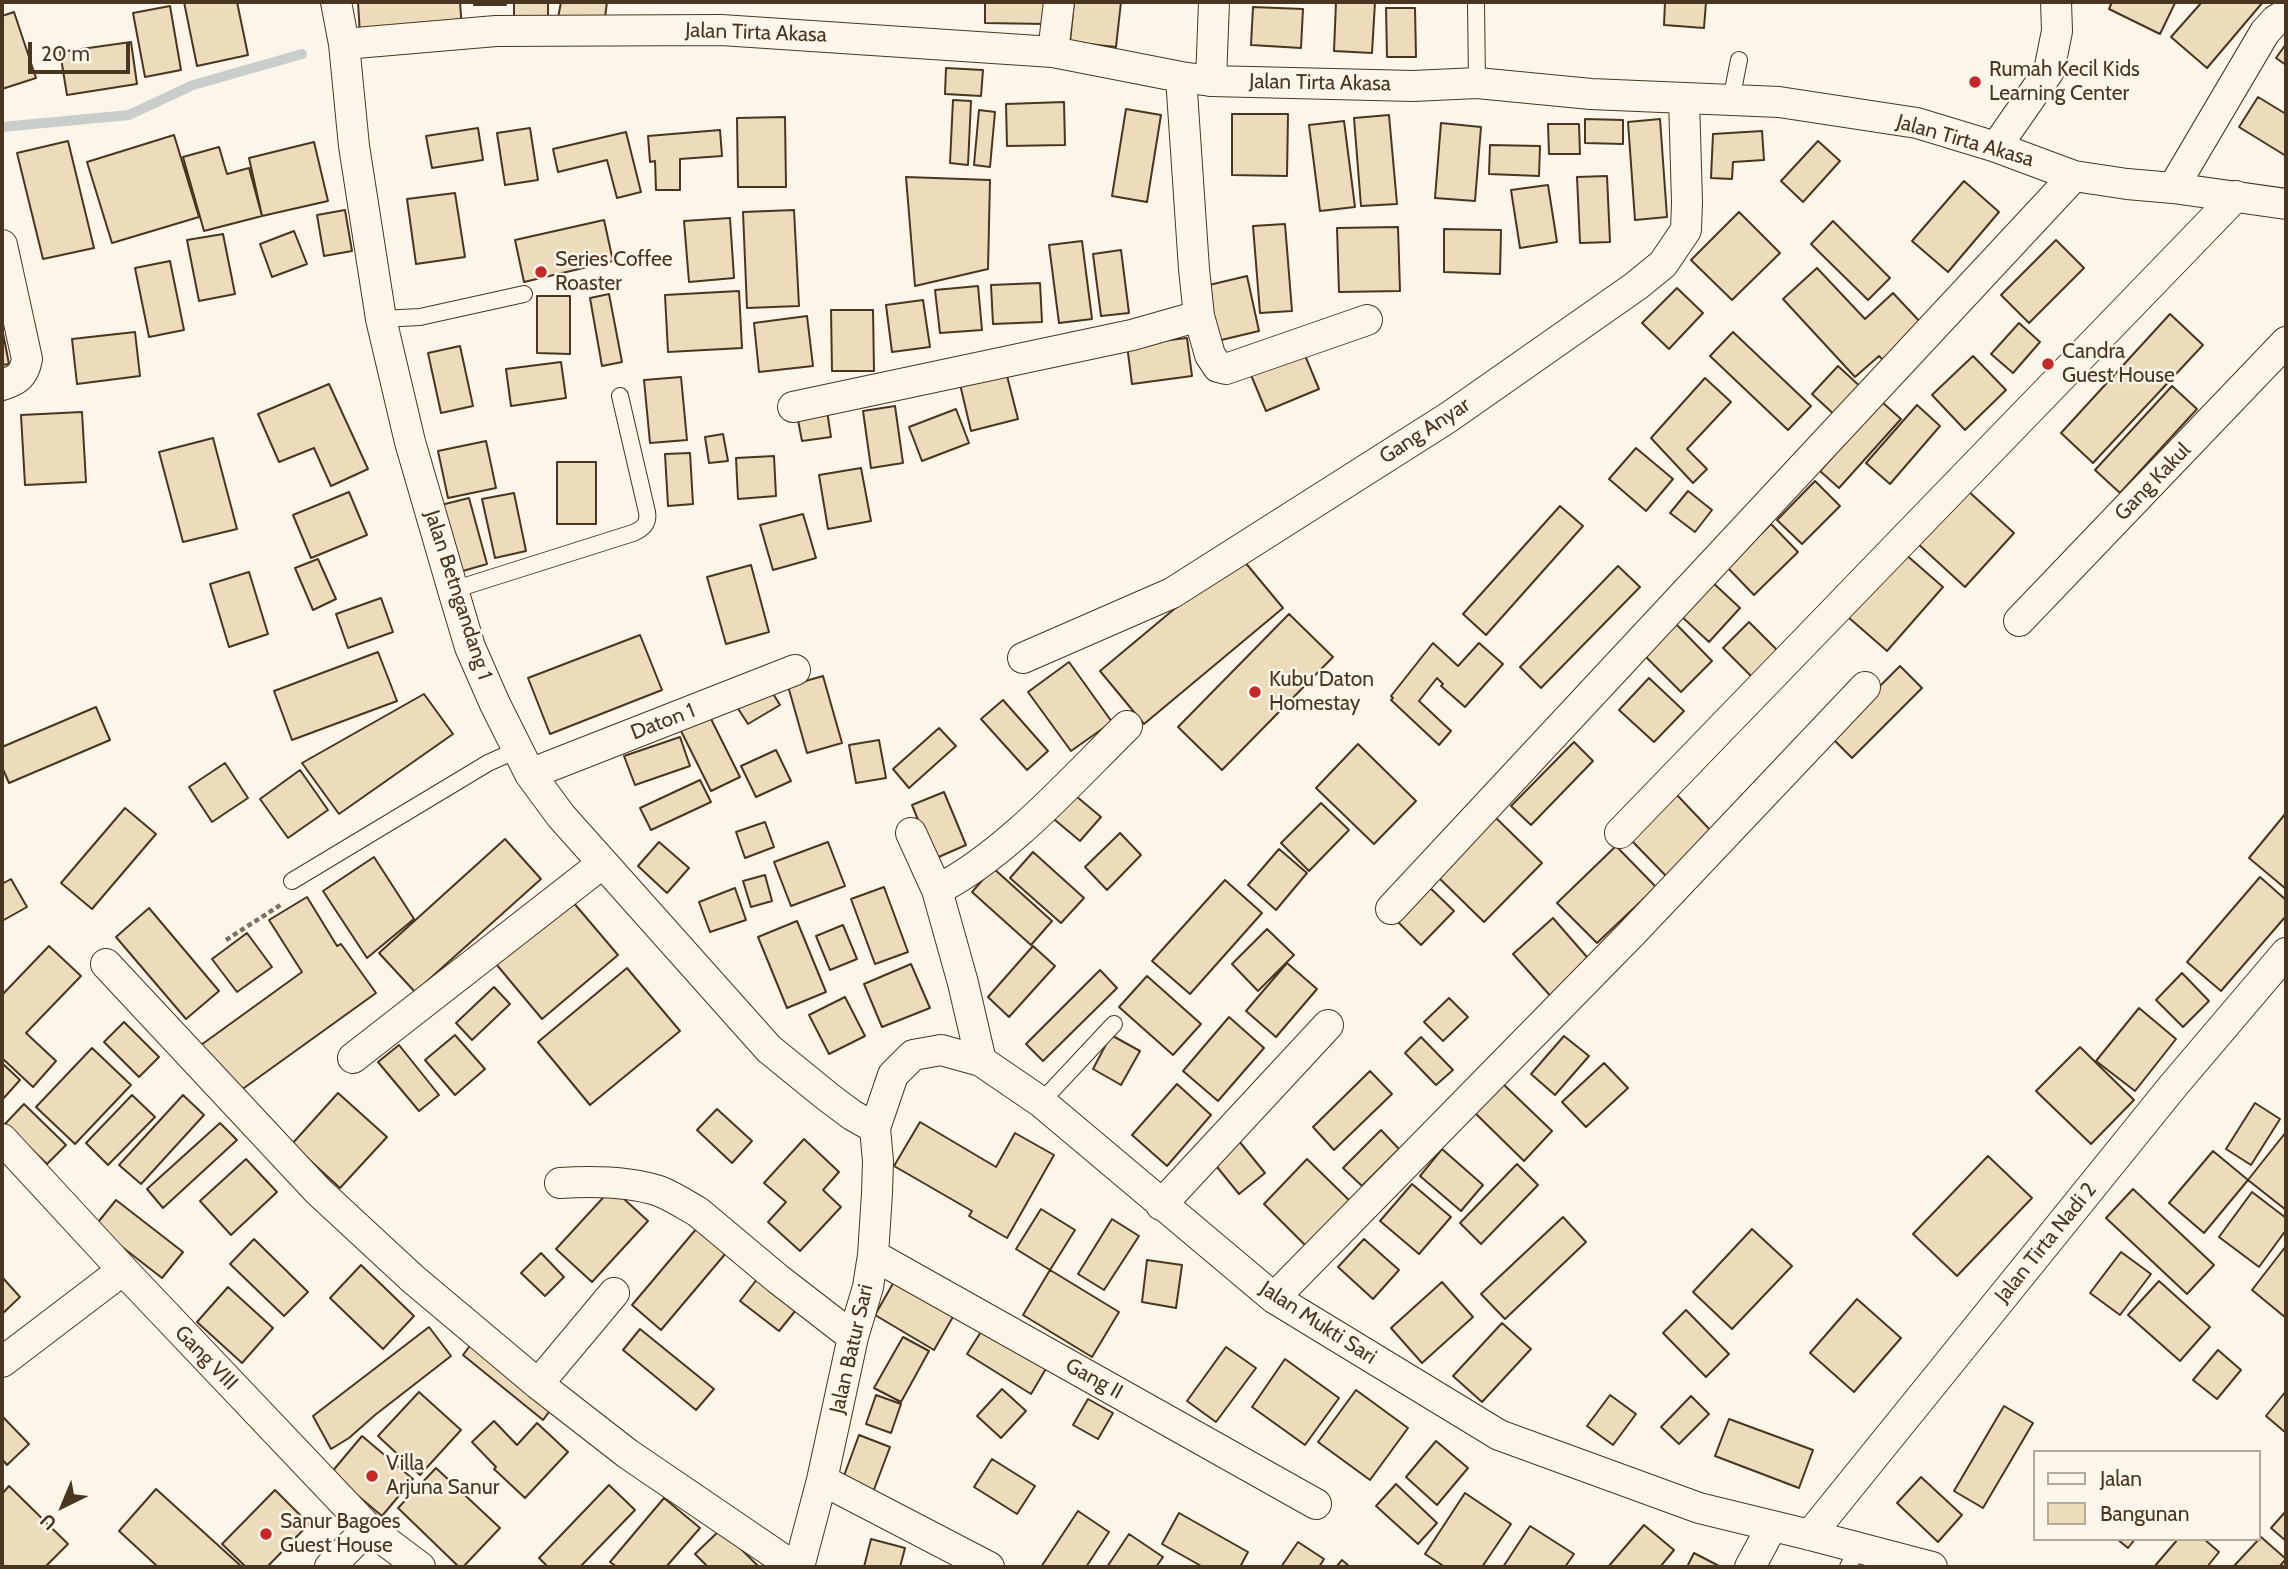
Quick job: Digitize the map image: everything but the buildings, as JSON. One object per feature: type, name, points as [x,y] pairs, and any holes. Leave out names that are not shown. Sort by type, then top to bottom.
[{"type":"street","name":"Jalan Betngandang 1","points":[[336,2],[344,44],[354,146],[381,319],[410,442],[470,647],[524,762],[561,816],[769,1049],[852,1115],[876,1128]]},
{"type":"street","points":[[1053,52],[1059,2]]},
{"type":"street","points":[[1211,81],[1214,2]]},
{"type":"street","points":[[1996,147],[2049,71],[2057,31],[2056,2]]},
{"type":"street","points":[[2173,188],[2265,32],[2286,14]]},
{"type":"street","name":"Jalan Tirta Akasa","points":[[344,44],[496,32],[721,30],[1053,52],[1211,81],[1413,86],[1477,83],[1591,94],[1779,102],[1917,123],[1996,147],[2074,176],[2286,204]]},
{"type":"street","points":[[1181,77],[1199,316],[1210,355],[1218,367],[1226,369],[1367,320]]},
{"type":"street","name":"Gang Anyar","points":[[1023,658],[1172,593],[1449,417],[1636,286],[1663,264],[1686,230],[1684,99]]},
{"type":"street","points":[[1391,909],[2074,176]]},
{"type":"street","points":[[1620,833],[2236,196]]},
{"type":"street","points":[[2,245],[27,359],[25,372],[16,380],[2,385]]},
{"type":"street","points":[[793,407],[1132,335],[1199,316]]},
{"type":"street","name":"Gang Kakul","points":[[2019,621],[2286,342]]},
{"type":"street","name":"Daton 1","points":[[524,762],[796,670]]},
{"type":"street","points":[[1274,1298],[1632,933],[1865,687]]},
{"type":"street","points":[[937,890],[1005,844],[1127,726]]},
{"type":"street","points":[[911,833],[937,890],[981,1060]]},
{"type":"street","points":[[353,1058],[603,863]]},
{"type":"street","name":"Jalan Tirta Nadi 2","points":[[1810,1535],[2164,1097],[2286,953]]},
{"type":"street","points":[[106,964],[318,1191],[413,1279],[538,1384],[628,1454],[794,1567]]},
{"type":"street","points":[[1161,1205],[1328,1025]]},
{"type":"street","name":"Jalan Mukti Sari","points":[[876,1128],[893,1075],[913,1055],[941,1050],[981,1060],[1041,1102],[1274,1298],[1499,1435],[1699,1508],[1810,1535],[1853,1557],[1932,1567]]},
{"type":"street","name":"Jalan Batur Sari","points":[[799,1567],[822,1480],[853,1337],[868,1287],[873,1255],[878,1161],[876,1128]]},
{"type":"street","name":"Gang VIII","points":[[2,1139],[369,1528],[421,1567]]},
{"type":"street","points":[[560,1183],[628,1185],[660,1191],[685,1204],[853,1337]]},
{"type":"street","name":"Gang II","points":[[873,1255],[1316,1504]]},
{"type":"street","points":[[2,1362],[123,1270]]},
{"type":"street","points":[[538,1384],[614,1293]]},
{"type":"street","points":[[822,1480],[989,1567]]},
{"type":"street","points":[[1750,1567],[1772,1526]]},
{"type":"street","points":[[330,1567],[369,1528]]},
{"type":"lane","points":[[1476,2],[1477,83]]},
{"type":"lane","points":[[1731,100],[1739,60]]},
{"type":"lane","points":[[381,319],[420,317],[524,294]]},
{"type":"lane","points":[[453,590],[633,533],[644,527],[648,512],[620,396]]},
{"type":"lane","points":[[292,881],[488,763],[524,762]]},
{"type":"lane","points":[[1041,1102],[1114,1024]]},
{"type":"path","points":[[226,940],[285,902],[292,881]]},
{"type":"waterway","points":[[2,127],[129,115],[193,85],[302,54]]},
{"type":"place","name":"Rumah Kecil Kids Learning Center","points":[[1975,82]]},
{"type":"place","name":"Series Coffee Roaster","points":[[541,272]]},
{"type":"place","name":"Candra Guest House","points":[[2048,364]]},
{"type":"place","name":"Kubu Daton Homestay","points":[[1255,692]]},
{"type":"place","name":"Villa Arjuna Sanur","points":[[372,1476]]},
{"type":"place","name":"Sanur Bagoes Guest House","points":[[266,1534]]}]
